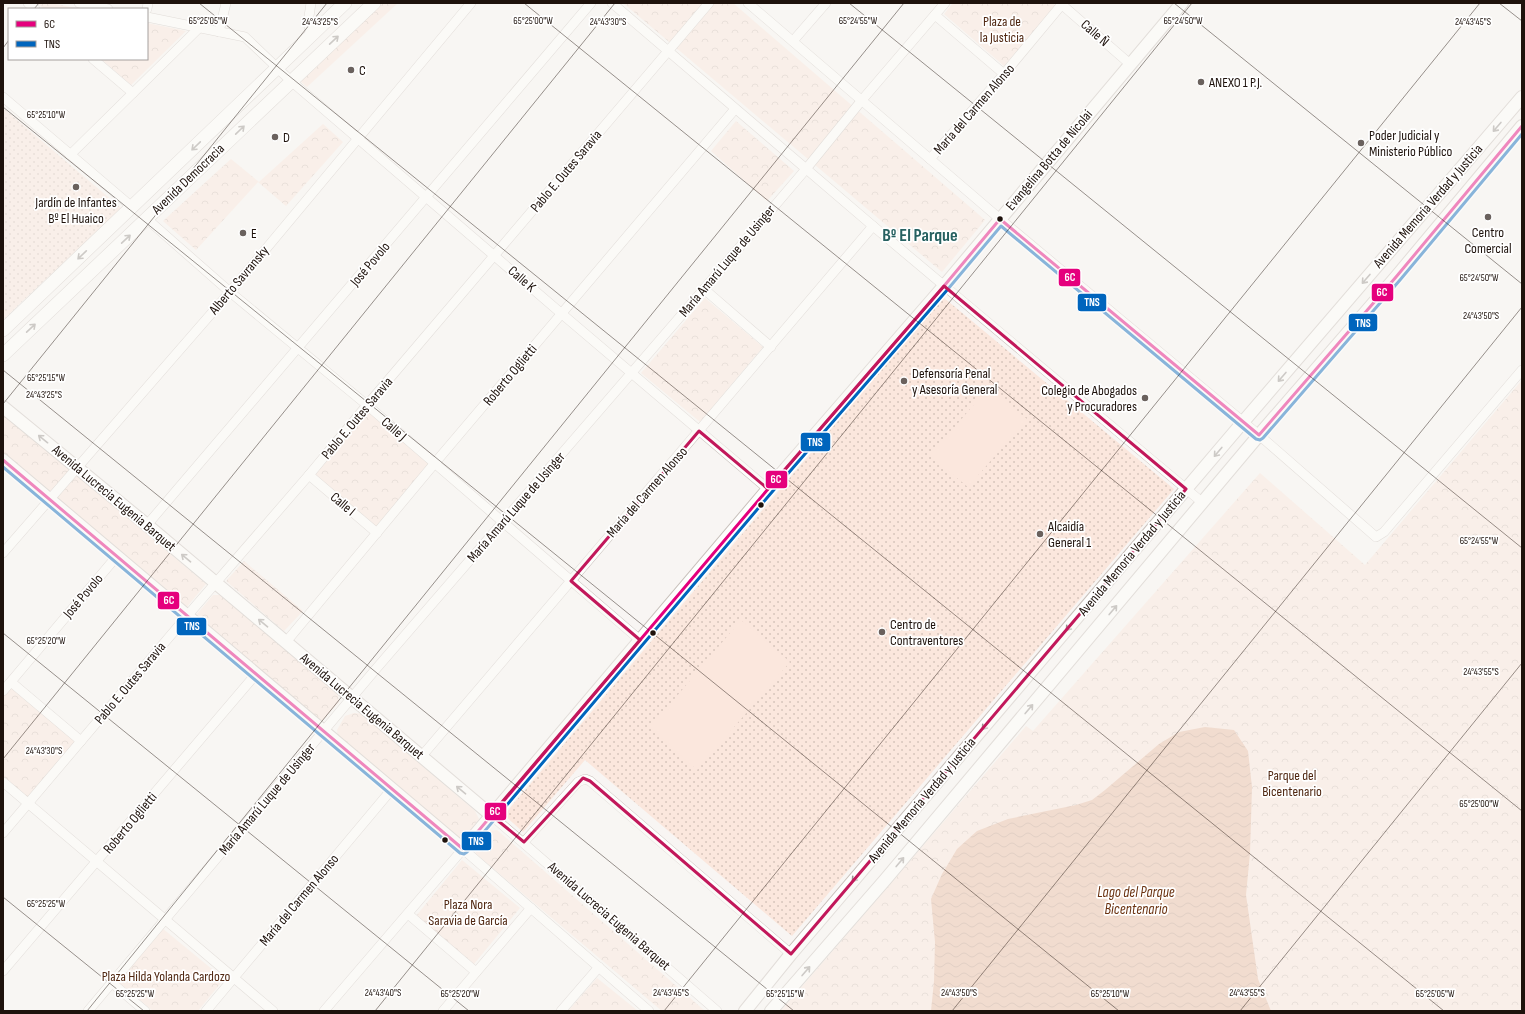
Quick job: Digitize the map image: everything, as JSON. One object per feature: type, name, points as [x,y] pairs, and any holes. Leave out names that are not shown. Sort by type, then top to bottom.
[{"type":"main road","name":"Avenida Democracia","points":[[3,330],[345,3]]},
{"type":"main road","name":"Avenida Democracia","points":[[3,355],[374,3]]},
{"type":"street","points":[[79,3],[103,8]]},
{"type":"street","points":[[219,32],[226,3]]},
{"type":"street","points":[[311,3],[308,23],[311,36]]},
{"type":"street","name":"Alberto Savransky","points":[[3,553],[230,292],[471,3]]},
{"type":"street","name":"José Povolo","points":[[148,525],[591,3]]},
{"type":"street","points":[[612,3],[873,226],[1203,503]]},
{"type":"street","name":"Pablo E. Outes Saravia","points":[[3,833],[187,616],[309,476],[366,406],[494,255],[710,3]]},
{"type":"street","points":[[748,3],[1000,219],[1259,435],[1362,526],[1376,536],[1384,532],[1522,370]]},
{"type":"street","points":[[793,42],[826,3]]},
{"type":"street","name":"María Amarú Luque de Usinger","points":[[88,1011],[164,919],[502,522],[704,289],[945,3]]},
{"type":"street","name":"Evangelina Botta de Nicolai","points":[[324,1011],[463,850],[768,489],[944,286],[1182,3]]},
{"type":"street","name":"Calle Ñ","points":[[1061,4],[1130,64]]},
{"type":"street","name":"María del Carmen Alonso","points":[[930,159],[1004,74],[1061,4]]},
{"type":"street","points":[[935,15],[1004,74]]},
{"type":"street","name":"Calle K","points":[[148,17],[245,37],[291,81],[358,139],[768,489]]},
{"type":"street","points":[[70,155],[200,28]]},
{"type":"street","points":[[94,60],[133,93]]},
{"type":"street","points":[[3,97],[132,207]]},
{"type":"street","name":"Avenida Memoria Verdad y Justicia","points":[[745,1011],[791,954],[1186,489],[1522,97]]},
{"type":"street","name":"Roberto Oglietti","points":[[286,642],[434,464],[735,109]]},
{"type":"street","name":"Avenida Memoria Verdad y Justicia","points":[[771,1011],[890,874],[1259,435],[1396,277],[1522,126]]},
{"type":"street","name":"Calle J","points":[[147,219],[230,292],[640,640]]},
{"type":"street","name":"María del Carmen Alonso","points":[[421,757],[873,226]]},
{"type":"street","points":[[704,289],[772,346]]},
{"type":"street","name":"Avenida Lucrecia Eugenia Barquet","points":[[3,406],[148,525],[421,757],[524,842],[717,1011]]},
{"type":"street","points":[[3,460],[48,500],[117,556],[324,731],[649,1011]]},
{"type":"street","name":"Calle I","points":[[309,476],[377,533]]},
{"type":"street","name":"José Povolo","points":[[3,691],[117,556]]},
{"type":"street","name":"Roberto Oglietti","points":[[3,971],[256,674]]},
{"type":"street","points":[[11,682],[81,741]]},
{"type":"street","points":[[524,842],[578,782],[585,779],[590,781],[791,954]]},
{"type":"street","points":[[3,782],[273,1011]]},
{"type":"street","name":"María del Carmen Alonso","points":[[206,1011],[392,789]]},
{"type":"street","points":[[443,1011],[531,908]]},
{"type":"street","points":[[408,914],[476,972]]},
{"type":"street","points":[[561,1011],[599,967]]},
{"type":"street","points":[[112,983],[144,1011]]},
{"type":"highlighted area","points":[[944,286],[1186,489],[791,954],[590,781],[583,778],[524,842],[491,815],[640,640],[571,581],[699,431],[768,489]]},
{"type":"green space","points":[[37,3],[51,3],[75,8],[43,8]]},
{"type":"green space","points":[[380,3],[398,3],[307,87],[299,80]]},
{"type":"green space","points":[[623,3],[733,3],[985,220],[942,272]]},
{"type":"green space","name":"Plaza de la Justicia","points":[[953,3],[1053,3],[1056,6],[1004,66],[944,14]]},
{"type":"green space","points":[[148,23],[186,31],[131,85],[102,60],[148,60]]},
{"type":"green space","points":[[3,108],[121,208],[3,320]]},
{"type":"green space","points":[[736,121],[794,171],[767,201],[711,151]]},
{"type":"green space","points":[[323,124],[343,142],[286,206],[258,182],[196,250],[163,221],[231,159],[259,182]]},
{"type":"green space","points":[[943,297],[1174,489],[792,936],[585,760],[523,832],[504,815]]},
{"type":"green space","points":[[705,298],[763,347],[700,422],[641,373]]},
{"type":"green space","name":"Parque del Bicentenario","points":[[1522,380],[1522,1011],[781,1011],[1026,726],[1033,731],[1260,473],[1365,565]]},
{"type":"green space","points":[[988,388],[1027,419],[968,487],[930,456]]},
{"type":"green space","points":[[368,412],[429,464],[376,527],[315,475]]},
{"type":"green space","points":[[3,413],[206,584],[186,608],[3,452]]},
{"type":"green space","points":[[244,561],[303,611],[284,631],[226,581]]},
{"type":"green space","points":[[213,595],[223,595],[338,695],[339,702],[323,720],[318,721],[200,621],[197,614]]},
{"type":"green space","points":[[741,620],[790,662],[697,770],[650,728]]},
{"type":"green space","points":[[11,682],[81,741],[28,803],[3,782],[3,691]]},
{"type":"green space","points":[[354,713],[363,714],[475,811],[479,819],[465,838],[455,838],[339,740],[337,730],[345,716]]},
{"type":"green space","points":[[497,830],[705,1011],[662,1011],[476,854],[475,847],[489,831]]},
{"type":"green space","name":"Plaza Nora Saravia de García","points":[[462,860],[520,908],[474,964],[416,916]]},
{"type":"green space","name":"Plaza Hilda Yolanda Cardozo","points":[[162,928],[224,979],[198,1011],[153,1011],[118,982]]},
{"type":"green space","points":[[597,978],[638,1011],[568,1011]]},
{"type":"water","name":"Lago del Parque Bicentenario","points":[[1205,727],[1234,730],[1248,751],[1252,787],[1250,853],[1246,895],[1258,979],[1271,1011],[931,1011],[934,981],[935,942],[931,899],[942,874],[957,849],[977,831],[1008,819],[1076,805],[1092,800],[1159,744],[1179,732]]},
{"type":"transit line","name":"6C","points":[[3,460],[463,849],[768,489],[1000,219],[1259,435],[1396,277],[1522,126]]},
{"type":"transit line","name":"TNS","points":[[3,467],[460,853],[464,854],[1001,226],[1256,439],[1260,440],[1400,280],[1522,134]]},
{"type":"place","name":"C","points":[[351,70]]},
{"type":"place","name":"ANEXO 1 P.J.","points":[[1201,82]]},
{"type":"place","name":"D","points":[[275,137]]},
{"type":"place","name":"Poder Judicial y Ministerio Público","points":[[1361,143]]},
{"type":"place","name":"Jardín de Infantes Bº El Huaico","points":[[76,187]]},
{"type":"place","name":"Centro Comercial","points":[[1488,217]]},
{"type":"place","name":"E","points":[[243,233]]},
{"type":"place","name":"Defensoría Penal y Asesoría General","points":[[904,381]]},
{"type":"place","name":"Colegio de Abogados y Procuradores","points":[[1145,398]]},
{"type":"place","name":"Alcaidía General 1","points":[[1040,534]]},
{"type":"place","name":"Centro de Contraventores","points":[[882,632]]},
{"type":"district","name":"Bº El Parque","points":[[920,235]]}]
